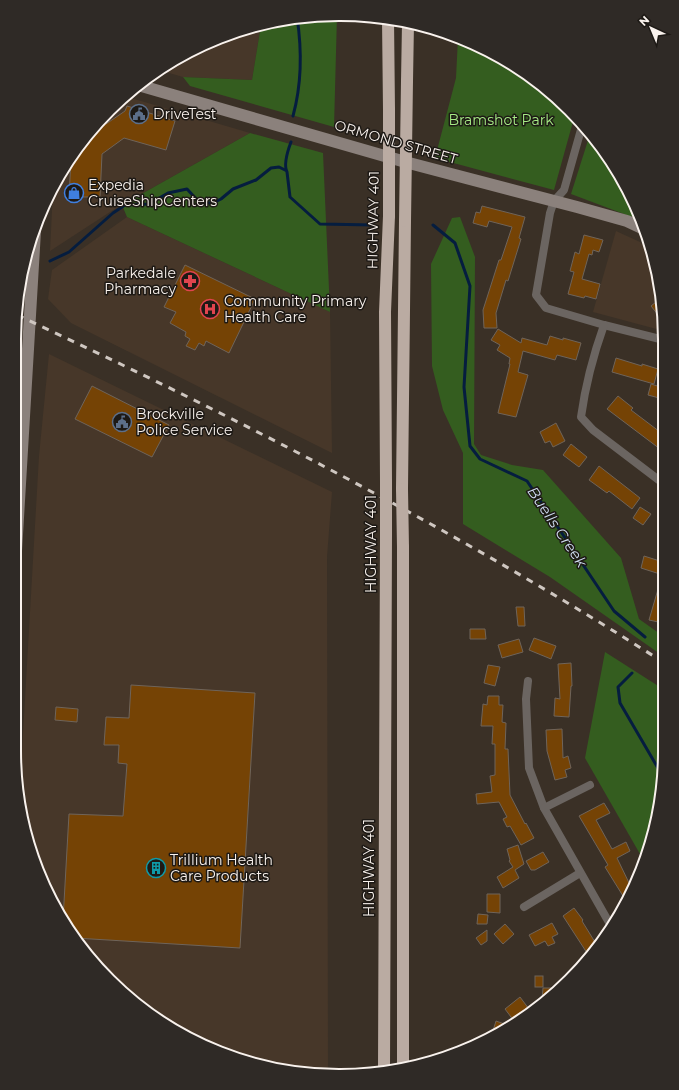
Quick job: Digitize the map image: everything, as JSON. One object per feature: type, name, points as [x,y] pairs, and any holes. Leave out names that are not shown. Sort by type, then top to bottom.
[{"type":"highway","name":"HIGHWAY 401","points":[[384,1066],[386,535],[385,312],[389,216],[388,25]]},
{"type":"highway","points":[[403,1063],[402,489],[408,28]]},
{"type":"street","name":"ORMOND STREET","points":[[146,87],[409,163],[627,221],[637,226]]},
{"type":"street","points":[[581,131],[564,190],[554,201],[550,213],[536,293],[546,308],[658,338]]},
{"type":"street","points":[[21,464],[34,250]]},
{"type":"street","points":[[604,325],[586,390],[582,417],[593,430],[658,479]]},
{"type":"street","points":[[528,681],[526,699],[529,768],[544,808],[608,921]]},
{"type":"street","points":[[544,808],[590,785]]},
{"type":"street","points":[[524,907],[580,873]]},
{"type":"shaded area","points":[[260,31],[252,80],[183,77],[167,72],[180,64],[218,45]]},
{"type":"shaded area","points":[[131,98],[250,133],[113,210],[50,251],[52,202],[64,180],[100,129]]},
{"type":"shaded area","points":[[127,217],[330,312],[332,453],[71,323],[48,299],[52,270]]},
{"type":"shaded area","points":[[616,231],[640,242],[644,246],[652,277],[657,329],[593,312]]},
{"type":"shaded area","points":[[49,354],[332,492],[327,557],[328,1068],[277,1063],[237,1052],[199,1036],[163,1015],[129,990],[100,961],[64,910],[45,872],[27,813],[21,760],[39,456]]},
{"type":"green space","points":[[337,21],[334,127],[190,86],[183,77],[252,80],[260,31],[298,24]]},
{"type":"green space","name":"Bramshot Park","points":[[458,44],[499,64],[516,75],[550,100],[573,122],[554,190],[435,158],[456,78]]},
{"type":"green space","points":[[250,133],[323,153],[330,312],[127,217],[122,205]]},
{"type":"green space","points":[[588,141],[615,180],[634,218],[571,194]]},
{"type":"green space","points":[[460,217],[475,257],[474,444],[481,455],[512,465],[543,470],[621,558],[639,619],[658,632],[658,653],[550,577],[463,524],[463,453],[443,410],[432,366],[431,264],[452,218]]},
{"type":"green space","points":[[605,652],[658,686],[658,750],[655,792],[652,813],[640,855],[585,758]]},
{"type":"building","points":[[127,106],[175,121],[166,150],[124,138],[102,154],[100,197],[69,197],[70,170],[75,163],[105,123],[125,111]]},
{"type":"building","points":[[482,206],[525,217],[519,238],[521,239],[496,313],[497,328],[484,328],[483,310],[499,260],[501,260],[512,227],[489,221],[487,227],[473,223],[476,212],[480,213]]},
{"type":"building","points":[[584,235],[603,240],[599,252],[593,250],[592,255],[589,254],[582,279],[600,284],[596,299],[568,294],[574,272],[570,271],[575,252],[579,254]]},
{"type":"building","name":"Community Primary Health Care","points":[[185,265],[255,299],[229,353],[206,341],[204,346],[199,343],[195,350],[186,346],[190,339],[185,336],[186,332],[170,323],[176,312],[164,307]]},
{"type":"building","points":[[655,302],[656,313],[651,306]]},
{"type":"building","points":[[498,329],[521,343],[522,338],[547,345],[550,336],[581,343],[576,360],[557,355],[555,360],[523,351],[518,372],[528,375],[516,417],[498,413],[510,364],[510,358],[497,350],[500,345],[491,340]]},
{"type":"building","points":[[616,358],[658,369],[654,384],[612,372]]},
{"type":"building","points":[[651,384],[658,386],[658,398],[648,395]]},
{"type":"building","name":"Brockville Police Service","points":[[92,386],[169,425],[152,457],[75,419]]},
{"type":"building","points":[[618,396],[633,408],[631,410],[658,430],[658,447],[607,409]]},
{"type":"building","points":[[556,423],[565,441],[553,447],[550,441],[545,443],[540,432]]},
{"type":"building","points":[[571,444],[587,457],[579,467],[563,455]]},
{"type":"building","points":[[599,466],[640,498],[632,509],[609,491],[607,493],[589,480]]},
{"type":"building","points":[[640,507],[651,514],[643,525],[633,518]]},
{"type":"building","points":[[644,556],[658,560],[658,573],[641,568]]},
{"type":"building","points":[[658,589],[658,622],[649,620]]},
{"type":"building","points":[[516,607],[524,607],[525,626],[518,626]]},
{"type":"building","points":[[470,629],[485,629],[486,639],[470,639]]},
{"type":"building","points":[[534,638],[556,646],[551,659],[529,650]]},
{"type":"building","points":[[519,639],[523,652],[502,658],[498,645]]},
{"type":"building","points":[[571,663],[572,686],[569,717],[554,716],[555,698],[560,699],[558,664]]},
{"type":"building","points":[[488,665],[500,667],[495,686],[484,683]]},
{"type":"building","name":"Trillium Health Care Products","points":[[131,685],[255,693],[240,948],[83,938],[64,909],[69,814],[123,816],[127,764],[118,763],[119,745],[104,745],[106,717],[129,718]]},
{"type":"building","points":[[488,696],[499,696],[499,705],[503,705],[502,722],[506,723],[505,749],[508,749],[510,795],[534,838],[521,845],[510,826],[507,827],[503,819],[507,817],[499,802],[477,804],[476,794],[492,792],[490,776],[495,775],[495,744],[492,744],[493,726],[481,726],[483,704],[487,705]]},
{"type":"building","points":[[56,707],[78,709],[77,722],[55,720]]},
{"type":"building","points":[[562,729],[563,758],[568,756],[571,768],[565,770],[567,777],[555,780],[547,751],[546,730]]},
{"type":"building","points":[[604,803],[610,813],[596,820],[612,849],[626,842],[630,851],[617,858],[629,883],[623,895],[605,867],[608,865],[579,816]]},
{"type":"building","points":[[518,845],[524,864],[515,870],[519,878],[503,888],[497,877],[513,867],[509,861],[507,849]]},
{"type":"building","points":[[543,852],[549,862],[535,870],[531,870],[526,861]]},
{"type":"building","points":[[487,894],[500,894],[500,913],[487,912]]},
{"type":"building","points":[[574,908],[583,920],[582,921],[594,941],[586,952],[563,916]]},
{"type":"building","points":[[478,914],[488,915],[487,924],[477,924]]},
{"type":"building","points":[[552,923],[558,934],[552,937],[555,943],[548,946],[545,941],[535,946],[529,935]]},
{"type":"building","points":[[505,924],[514,934],[503,944],[494,934]]},
{"type":"building","points":[[487,930],[487,941],[481,945],[476,938]]},
{"type":"building","points":[[535,976],[543,976],[543,987],[535,987]]},
{"type":"building","points":[[543,988],[552,988],[550,990],[542,996]]},
{"type":"building","points":[[520,997],[527,1007],[512,1018],[505,1009]]},
{"type":"building","points":[[496,1021],[503,1023],[499,1026],[494,1029]]},
{"type":"waterway","points":[[293,116],[300,79],[300,42],[298,24]]},
{"type":"waterway","name":"Buells Creek","points":[[291,142],[286,157],[290,197],[320,224],[373,225]]},
{"type":"waterway","name":"Buells Creek","points":[[50,261],[69,252],[113,213],[125,205],[149,204],[168,193],[187,189],[200,203],[213,203],[221,199],[233,189],[256,180],[271,168],[279,167],[285,170]]},
{"type":"waterway","name":"Buells Creek","points":[[433,225],[455,243],[470,286],[464,387],[470,446],[480,459],[527,481],[614,611],[645,637]]},
{"type":"waterway","name":"Buells Creek","points":[[632,673],[618,687],[620,703],[657,767]]},
{"type":"railway","points":[[22,317],[264,435],[426,521],[585,613],[658,659]]},
{"type":"place","name":"DriveTest","points":[[139,114]]},
{"type":"place","name":"Expedia CruiseShipCenters","points":[[74,193]]},
{"type":"place","name":"Parkedale Pharmacy","points":[[190,281]]},
{"type":"place","name":"Community Primary Health Care","points":[[210,309]]},
{"type":"place","name":"Brockville Police Service","points":[[122,422]]},
{"type":"place","name":"Trillium Health Care Products","points":[[156,868]]}]
